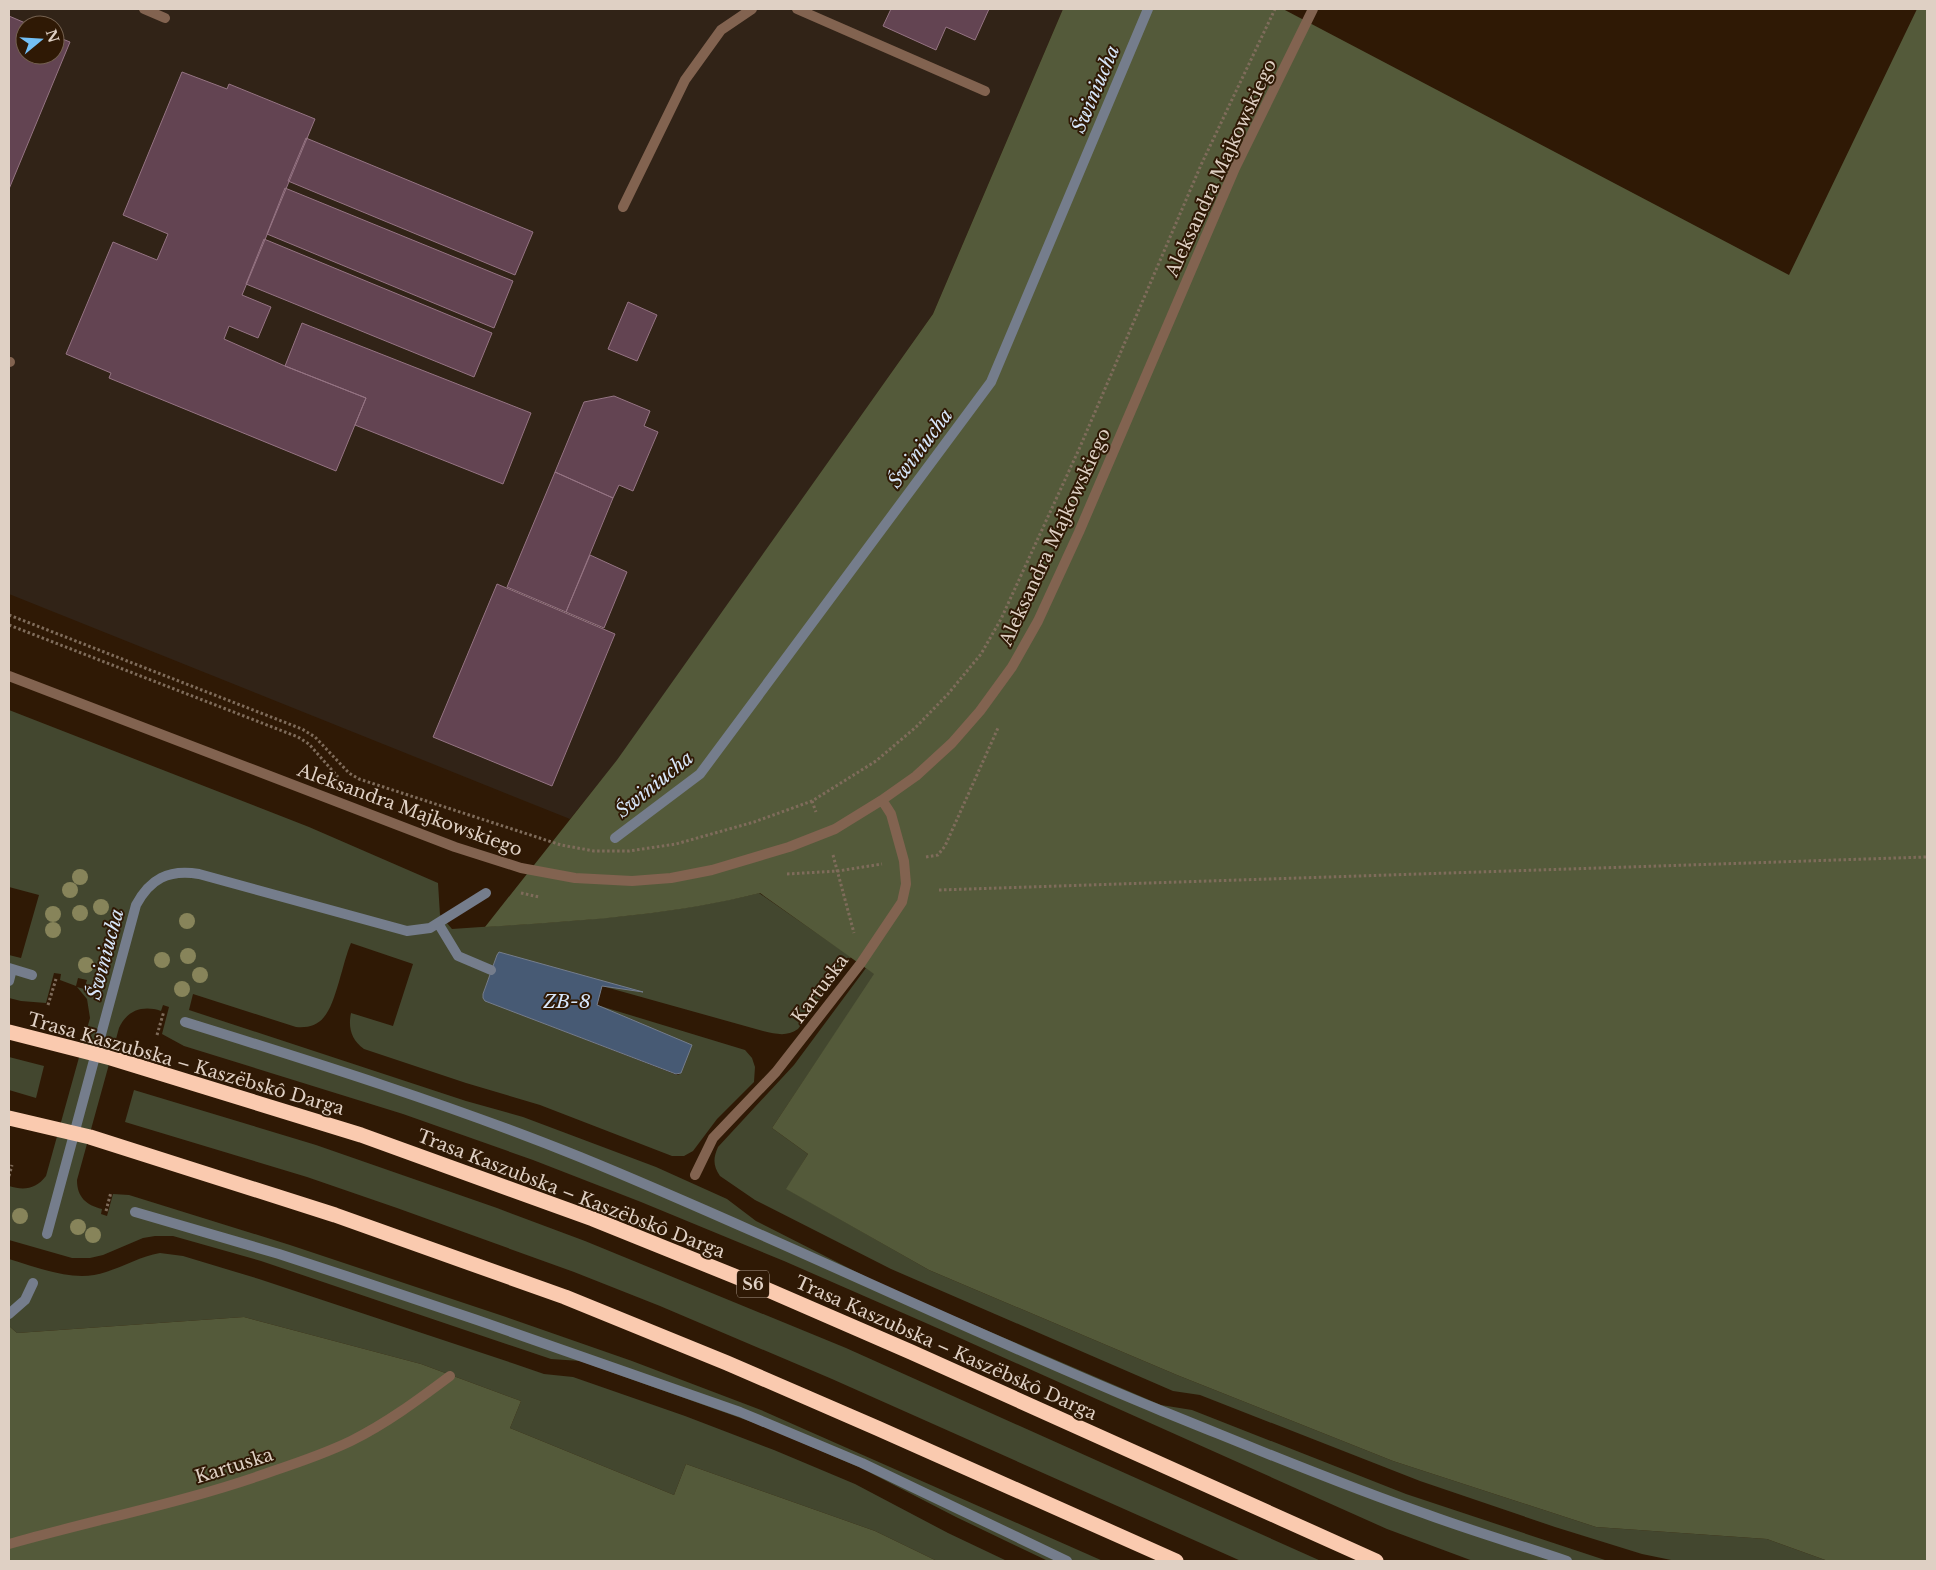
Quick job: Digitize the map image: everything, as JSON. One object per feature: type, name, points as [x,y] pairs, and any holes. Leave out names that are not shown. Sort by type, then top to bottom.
[{"type":"highway","name":"Trasa Kaszubska – Kaszëbskô Darga","points":[[9,1032],[111,1058],[361,1135],[593,1219],[759,1286],[911,1352],[1376,1561]]},
{"type":"highway","points":[[9,1118],[90,1138],[335,1215],[564,1297],[726,1363],[877,1428],[1176,1561]]},
{"type":"street","points":[[144,9],[165,18]]},
{"type":"street","points":[[623,207],[685,80],[721,30],[752,9]]},
{"type":"street","points":[[797,9],[985,91]]},
{"type":"street","name":"Aleksandra Majkowskiego","points":[[9,676],[455,847],[511,865],[575,878],[632,881],[671,878],[712,870],[752,859],[835,829],[916,776],[952,743],[980,711],[1012,667],[1038,621],[1079,532],[1235,168],[1313,9]]},
{"type":"street","name":"Kartuska","points":[[695,1175],[713,1138],[776,1072],[861,962],[902,902],[906,884],[904,861],[891,814],[882,800]]},
{"type":"street","name":"Kartuska","points":[[9,1544],[196,1496],[318,1455],[377,1427],[403,1411],[450,1376]]},
{"type":"path","points":[[9,615],[302,729],[315,737],[349,774],[359,779],[561,845],[594,851],[629,851],[676,844],[754,822],[812,801],[876,761],[916,727],[948,694],[985,647],[1001,618],[1080,447],[1201,165],[1275,9]]},
{"type":"path","points":[[9,625],[298,737],[309,744],[345,784],[338,802]]},
{"type":"path","points":[[786,874],[838,870],[938,855],[945,846],[1000,724]]},
{"type":"path","points":[[812,801],[838,870],[861,962]]},
{"type":"path","points":[[939,890],[1927,857]]},
{"type":"path","points":[[515,892],[540,897]]},
{"type":"path","points":[[48,1005],[56,979]]},
{"type":"path","points":[[157,1035],[164,1011]]},
{"type":"path","points":[[9,1176],[12,1165]]},
{"type":"path","points":[[106,1210],[111,1192]]},
{"type":"shaded area","points":[[9,9],[1063,9],[933,314],[617,761],[570,819],[9,594]]},
{"type":"green space","points":[[1063,9],[1283,9],[1789,275],[1917,9],[1927,9],[1927,1561],[1828,1561],[1767,1539],[1596,1527],[1393,1461],[1177,1375],[929,1270],[786,1189],[808,1154],[772,1128],[874,974],[760,893],[726,901],[658,912],[589,920],[485,927],[617,760],[933,314]]},
{"type":"green space","points":[[9,710],[309,827],[438,883],[440,915],[452,929],[645,914],[759,893],[851,957],[798,1029],[789,1033],[777,1034],[763,1031],[602,986],[637,991],[497,955],[483,994],[486,1001],[677,1075],[680,1074],[689,1045],[597,1005],[745,1050],[752,1058],[755,1067],[754,1082],[717,1119],[693,1151],[684,1156],[672,1156],[540,1105],[364,1049],[353,1037],[350,1023],[351,1013],[393,1026],[413,964],[351,943],[336,993],[328,1011],[321,1020],[308,1027],[296,1027],[193,994],[189,1010],[466,1101],[523,1117],[656,1167],[727,1199],[756,1221],[886,1287],[1161,1405],[1192,1410],[1406,1494],[1608,1561],[1473,1561],[1387,1529],[951,1334],[784,1261],[641,1202],[533,1160],[403,1114],[184,1046],[162,1034],[169,1007],[163,1005],[161,1011],[154,1009],[136,1010],[126,1017],[119,1028],[77,1180],[81,1196],[87,1203],[102,1209],[101,1214],[107,1216],[113,1194],[129,1195],[290,1245],[506,1317],[632,1361],[761,1410],[1103,1561],[1048,1561],[956,1517],[861,1468],[760,1425],[580,1361],[551,1359],[261,1261],[173,1236],[143,1238],[103,1255],[90,1258],[72,1258],[9,1240],[9,1186],[29,1188],[38,1184],[46,1176],[90,1018],[87,999],[77,987],[84,989],[87,980],[78,978],[76,986],[60,980],[61,974],[54,973],[46,1003],[9,998],[9,955],[21,958],[39,895],[9,887]]},
{"type":"green space","points":[[866,968],[875,974],[772,1128],[808,1154],[787,1189],[929,1270],[1177,1375],[1393,1461],[1596,1527],[1767,1539],[1828,1561],[1676,1561],[1642,1554],[1555,1527],[1420,1481],[1200,1395],[1173,1391],[891,1269],[755,1200],[720,1176],[714,1162],[718,1147],[794,1065]]},
{"type":"green space","points":[[9,1057],[44,1066],[36,1098],[9,1090]]},
{"type":"green space","points":[[134,1090],[316,1145],[497,1208],[585,1241],[846,1348],[1321,1561],[1241,1561],[832,1379],[660,1306],[574,1272],[307,1177],[125,1122]]},
{"type":"green space","points":[[160,1253],[183,1256],[259,1279],[544,1374],[573,1377],[685,1416],[855,1484],[948,1533],[1007,1561],[937,1561],[875,1531],[686,1464],[674,1495],[510,1428],[521,1401],[421,1364],[244,1317],[17,1333],[9,1326],[9,1259],[57,1273],[82,1276],[106,1272],[146,1256]]},
{"type":"green space","points":[[244,1317],[421,1364],[521,1401],[510,1428],[674,1495],[686,1464],[875,1531],[937,1561],[9,1561],[9,1326],[17,1333]]},
{"type":"water","name":"ZB-8","points":[[499,952],[643,992],[602,986],[597,1005],[692,1045],[681,1073],[676,1074],[485,1001],[483,994]]},
{"type":"building","points":[[891,9],[989,9],[975,40],[946,27],[936,50],[883,26]]},
{"type":"building","points":[[9,16],[15,19],[15,65],[60,65],[9,189]]},
{"type":"building","points":[[65,40],[70,42],[65,54]]},
{"type":"building","points":[[182,72],[227,89],[229,84],[315,119],[242,295],[271,307],[258,338],[229,326],[224,339],[285,366],[366,398],[336,471],[109,378],[111,373],[66,354],[113,242],[157,260],[168,234],[123,215]]},
{"type":"building","points":[[306,138],[533,232],[515,275],[288,181]]},
{"type":"building","points":[[285,188],[513,281],[494,328],[267,234]]},
{"type":"building","points":[[264,239],[492,333],[474,377],[246,284]]},
{"type":"building","points":[[628,302],[657,315],[637,361],[608,349]]},
{"type":"building","points":[[302,323],[531,413],[503,484],[355,425],[366,398],[285,366]]},
{"type":"building","points":[[614,396],[650,411],[644,426],[658,432],[633,491],[619,485],[613,498],[555,472],[584,402]]},
{"type":"building","points":[[555,472],[613,498],[566,612],[507,587]]},
{"type":"building","points":[[590,555],[627,572],[604,628],[566,612]]},
{"type":"building","points":[[497,584],[615,634],[552,786],[433,737]]},
{"type":"waterway","name":"Świniucha","points":[[615,838],[700,774],[991,382],[1148,9]]},
{"type":"waterway","name":"Świniucha","points":[[47,1234],[136,905],[147,888],[154,882],[178,873],[199,874],[407,931],[430,928],[486,893]]},
{"type":"waterway","points":[[438,923],[458,956],[491,970]]},
{"type":"waterway","points":[[9,968],[32,975]]},
{"type":"waterway","points":[[9,981],[12,969]]},
{"type":"waterway","points":[[185,1022],[384,1085],[580,1157],[799,1251],[1016,1349],[1162,1411],[1359,1490],[1567,1561]]},
{"type":"waterway","points":[[135,1212],[279,1254],[346,1276],[740,1412],[862,1463],[1067,1561]]},
{"type":"waterway","name":"Świniucha","points":[[9,1314],[25,1300],[33,1283]]}]
